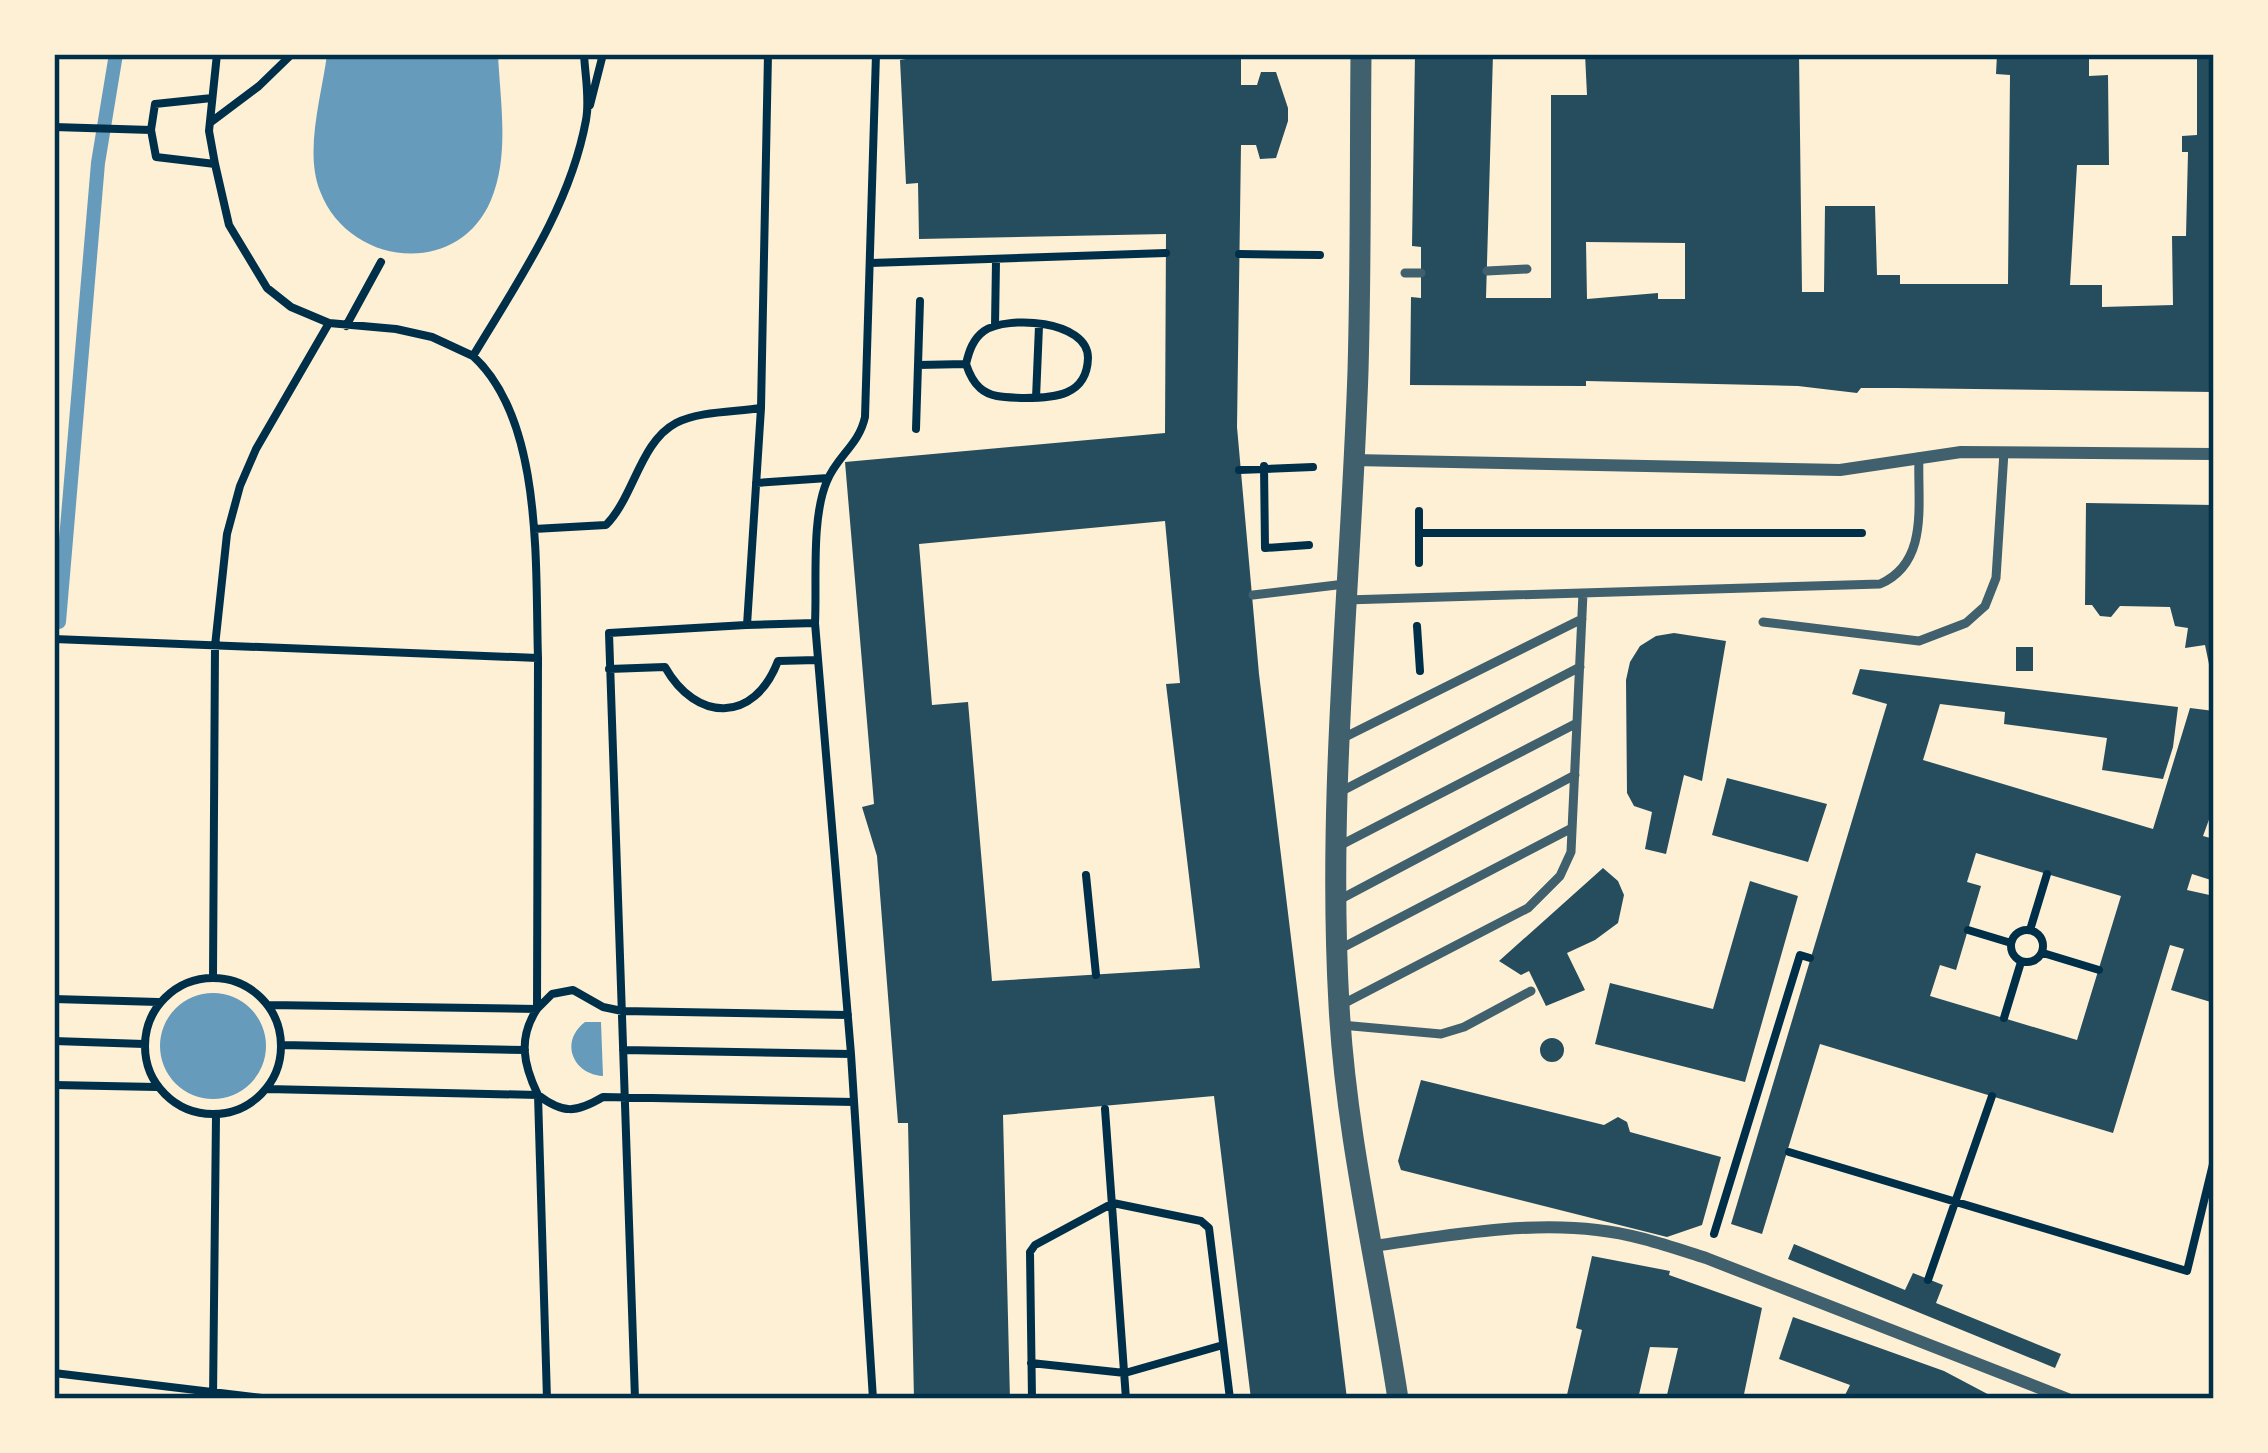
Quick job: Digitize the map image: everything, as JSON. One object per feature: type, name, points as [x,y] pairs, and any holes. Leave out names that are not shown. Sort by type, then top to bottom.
[{"type":"street","points":[[1361,54],[1358,374],[1344,592],[1337,950],[1354,1164],[1398,1399]]},
{"type":"street","points":[[1352,460],[1840,470],[1919,457],[2005,451],[2214,454]]},
{"type":"street","points":[[1373,1246],[1556,1227],[1634,1237],[1706,1258],[2068,1399]]},
{"type":"lane","points":[[1486,271],[1527,269]]},
{"type":"lane","points":[[1405,273],[1421,273]]},
{"type":"lane","points":[[1762,622],[1918,641],[1966,623],[1985,606],[1996,578],[2005,451]]},
{"type":"lane","points":[[1253,595],[1880,584],[1902,572],[1916,548],[1919,457]]},
{"type":"lane","points":[[1340,1016],[1528,908],[1560,876],[1571,852],[1583,592]]},
{"type":"lane","points":[[1339,740],[1582,619]]},
{"type":"lane","points":[[1338,793],[1580,667]]},
{"type":"lane","points":[[1336,847],[1577,722]]},
{"type":"lane","points":[[1337,901],[1575,775]]},
{"type":"lane","points":[[1337,950],[1572,828]]},
{"type":"lane","points":[[1340,1016],[1441,1034],[1532,991]]},
{"type":"path","points":[[217,54],[210,123],[215,164],[229,225],[267,288],[291,307],[329,323],[414,333],[473,356],[489,371],[505,398],[522,451],[533,529],[538,658],[537,1009]]},
{"type":"path","points":[[210,123],[292,54]]},
{"type":"path","points":[[584,54],[588,115]]},
{"type":"path","points":[[473,356],[546,233],[568,184],[603,54]]},
{"type":"path","points":[[747,626],[761,408],[768,54]]},
{"type":"path","points":[[872,1399],[848,1015],[815,623],[820,501],[828,478],[854,447],[865,417],[876,54]]},
{"type":"path","points":[[212,98],[155,104],[151,130],[156,157],[215,164]]},
{"type":"path","points":[[54,127],[151,130]]},
{"type":"path","points":[[871,263],[1166,253]]},
{"type":"path","points":[[1239,254],[1320,255]]},
{"type":"path","points":[[995,326],[996,261]]},
{"type":"path","points":[[346,326],[381,262]]},
{"type":"path","points":[[916,429],[920,301]]},
{"type":"path","points":[[213,977],[215,646],[226,534],[240,486],[293,381],[329,323]]},
{"type":"path","points":[[995,326],[1060,326],[1072,332],[1085,344],[1088,360],[1083,377],[1073,390],[1053,398],[1002,397],[983,391],[967,364],[975,340],[995,326]]},
{"type":"path","points":[[1036,398],[1039,326]]},
{"type":"path","points":[[918,365],[967,364]]},
{"type":"path","points":[[533,529],[606,525],[622,509],[651,449],[672,425],[761,408]]},
{"type":"path","points":[[1264,466],[1265,548],[1309,545]]},
{"type":"path","points":[[1239,470],[1312,467]]},
{"type":"path","points":[[756,483],[828,478]]},
{"type":"path","points":[[1419,511],[1419,563]]},
{"type":"path","points":[[1419,533],[1862,533]]},
{"type":"path","points":[[635,1399],[608,633],[815,623]]},
{"type":"path","points":[[1418,626],[1417,668],[1426,682]]},
{"type":"path","points":[[54,639],[538,658]]},
{"type":"path","points":[[609,669],[664,667],[688,698],[720,709],[751,699],[768,683],[778,662],[817,660]]},
{"type":"path","points":[[2030,930],[2047,874]]},
{"type":"path","points":[[1086,875],[1096,975]]},
{"type":"path","points":[[1968,930],[2011,943]]},
{"type":"path","points":[[2030,930],[2040,935],[2043,953],[2036,961],[2021,962],[2012,953],[2011,943],[2021,931],[2030,930]]},
{"type":"path","points":[[2043,953],[2099,970]]},
{"type":"path","points":[[1706,1258],[1800,955],[1810,958]]},
{"type":"path","points":[[2004,1018],[2021,962]]},
{"type":"path","points":[[213,977],[246,986],[268,1005],[282,1045],[278,1070],[267,1089],[242,1109],[216,1115],[187,1110],[157,1087],[144,1044],[160,1002],[185,983],[213,977]]},
{"type":"path","points":[[547,1399],[538,1095],[525,1069],[524,1030],[537,1009],[552,994],[573,989],[603,1007],[622,1011],[848,1015]]},
{"type":"path","points":[[54,999],[160,1002]]},
{"type":"path","points":[[268,1005],[537,1009]]},
{"type":"path","points":[[54,1042],[144,1044]]},
{"type":"path","points":[[282,1045],[525,1051]]},
{"type":"path","points":[[623,1050],[850,1054]]},
{"type":"path","points":[[54,1085],[157,1087]]},
{"type":"path","points":[[267,1089],[538,1095],[559,1110],[580,1111],[603,1097],[854,1102]]},
{"type":"path","points":[[1928,1280],[1992,1096]]},
{"type":"path","points":[[1106,1108],[1126,1399]]},
{"type":"path","points":[[213,1395],[216,1115]]},
{"type":"path","points":[[1790,1152],[2187,1271],[2214,1160]]},
{"type":"path","points":[[1032,1399],[1030,1252],[1113,1203],[1201,1221],[1209,1228],[1230,1399]]},
{"type":"path","points":[[1031,1363],[1125,1373],[1223,1346]]},
{"type":"path","points":[[54,1373],[270,1399]]},
{"type":"water","points":[[327,54],[498,54],[502,128],[497,183],[475,225],[454,242],[430,252],[378,248],[354,235],[334,216],[320,191],[314,158]]},
{"type":"water","points":[[213,993],[233,997],[251,1008],[262,1026],[266,1046],[262,1066],[251,1084],[233,1095],[213,1099],[193,1095],[175,1084],[164,1066],[160,1046],[164,1026],[175,1008],[193,997]]},
{"type":"water","points":[[585,1022],[601,1022],[603,1076],[584,1070],[573,1056],[573,1039]]},
{"type":"building","points":[[906,54],[1241,54],[1241,85],[1257,85],[1261,72],[1276,72],[1288,108],[1276,158],[1260,159],[1256,145],[1241,145],[1237,427],[1259,674],[1347,1399],[1251,1399],[1214,1096],[1003,1115],[1010,1399],[914,1399],[908,1123],[898,1123],[877,856],[862,807],[874,804],[845,462],[1165,433],[1166,234],[919,239],[918,183],[906,184],[900,60]],"holes":[[[1165,521],[1180,683],[1166,684],[1200,968],[992,981],[968,702],[932,705],[919,544]]]},
{"type":"building","points":[[1415,54],[1493,54],[1486,298],[1551,298],[1551,95],[1587,95],[1585,54],[1799,54],[1802,292],[1824,292],[1825,206],[1875,206],[1877,275],[1900,275],[1900,284],[2008,284],[2010,75],[1996,74],[1997,54],[2089,54],[2089,76],[2108,75],[2109,165],[2077,165],[2070,285],[2102,285],[2102,307],[2173,305],[2172,236],[2186,236],[2188,152],[2182,152],[2182,136],[2197,135],[2197,54],[2214,54],[2214,392],[1861,388],[1857,393],[1798,386],[1586,381],[1586,386],[1410,385],[1411,297],[1421,298],[1421,247],[1412,246]],"holes":[[[1586,242],[1685,243],[1685,299],[1658,299],[1658,293],[1587,299]]]},
{"type":"building","points":[[2086,503],[2214,505],[2214,688],[2205,645],[2185,648],[2188,628],[2175,626],[2170,607],[2120,606],[2111,617],[2100,616],[2092,605],[2085,605]]},
{"type":"building","points":[[1674,633],[1726,641],[1702,781],[1684,775],[1666,854],[1645,849],[1652,812],[1634,806],[1627,793],[1626,680],[1640,646],[1656,636]]},
{"type":"building","points":[[2016,647],[2033,647],[2033,671],[2016,671]]},
{"type":"building","points":[[1860,669],[2178,707],[2163,779],[2102,770],[2107,738],[2004,724],[2005,712],[1940,704],[1923,760],[2153,829],[2190,708],[2214,711],[2214,806],[2203,836],[2214,839],[2214,881],[2192,874],[2187,890],[2214,896],[2214,1003],[2171,990],[2184,949],[2170,945],[2113,1133],[1820,1044],[1762,1234],[1731,1224],[1887,704],[1852,694]],"holes":[[[1976,853],[2121,896],[2077,1040],[1930,996],[1940,965],[1956,970],[1981,886],[1967,882]]]},
{"type":"building","points":[[1727,778],[1827,804],[1808,862],[1712,835]]},
{"type":"building","points":[[1603,868],[1618,881],[1624,895],[1618,923],[1567,953],[1585,990],[1546,1006],[1529,971],[1521,975],[1499,961]]},
{"type":"building","points":[[1750,881],[1798,896],[1745,1082],[1595,1044],[1610,983],[1713,1009]]},
{"type":"building","points":[[1552,1038],[1561,1041],[1561,1059],[1552,1062],[1543,1059],[1540,1050],[1543,1041]]},
{"type":"building","points":[[1421,1080],[1604,1125],[1618,1117],[1627,1122],[1630,1132],[1721,1157],[1702,1225],[1667,1237],[1401,1170],[1398,1161]]},
{"type":"building","points":[[1794,1244],[1905,1290],[1913,1273],[1943,1285],[1936,1303],[2061,1354],[2055,1368],[1788,1259]]},
{"type":"building","points":[[1592,1256],[1670,1271],[1669,1275],[1762,1308],[1743,1399],[1666,1399],[1678,1348],[1650,1347],[1638,1399],[1566,1399]]},
{"type":"building","points":[[1793,1317],[1944,1371],[1997,1399],[1843,1399],[1850,1385],[1779,1359]]},
{"type":"waterway","points":[[59,622],[98,163],[116,54]]}]
